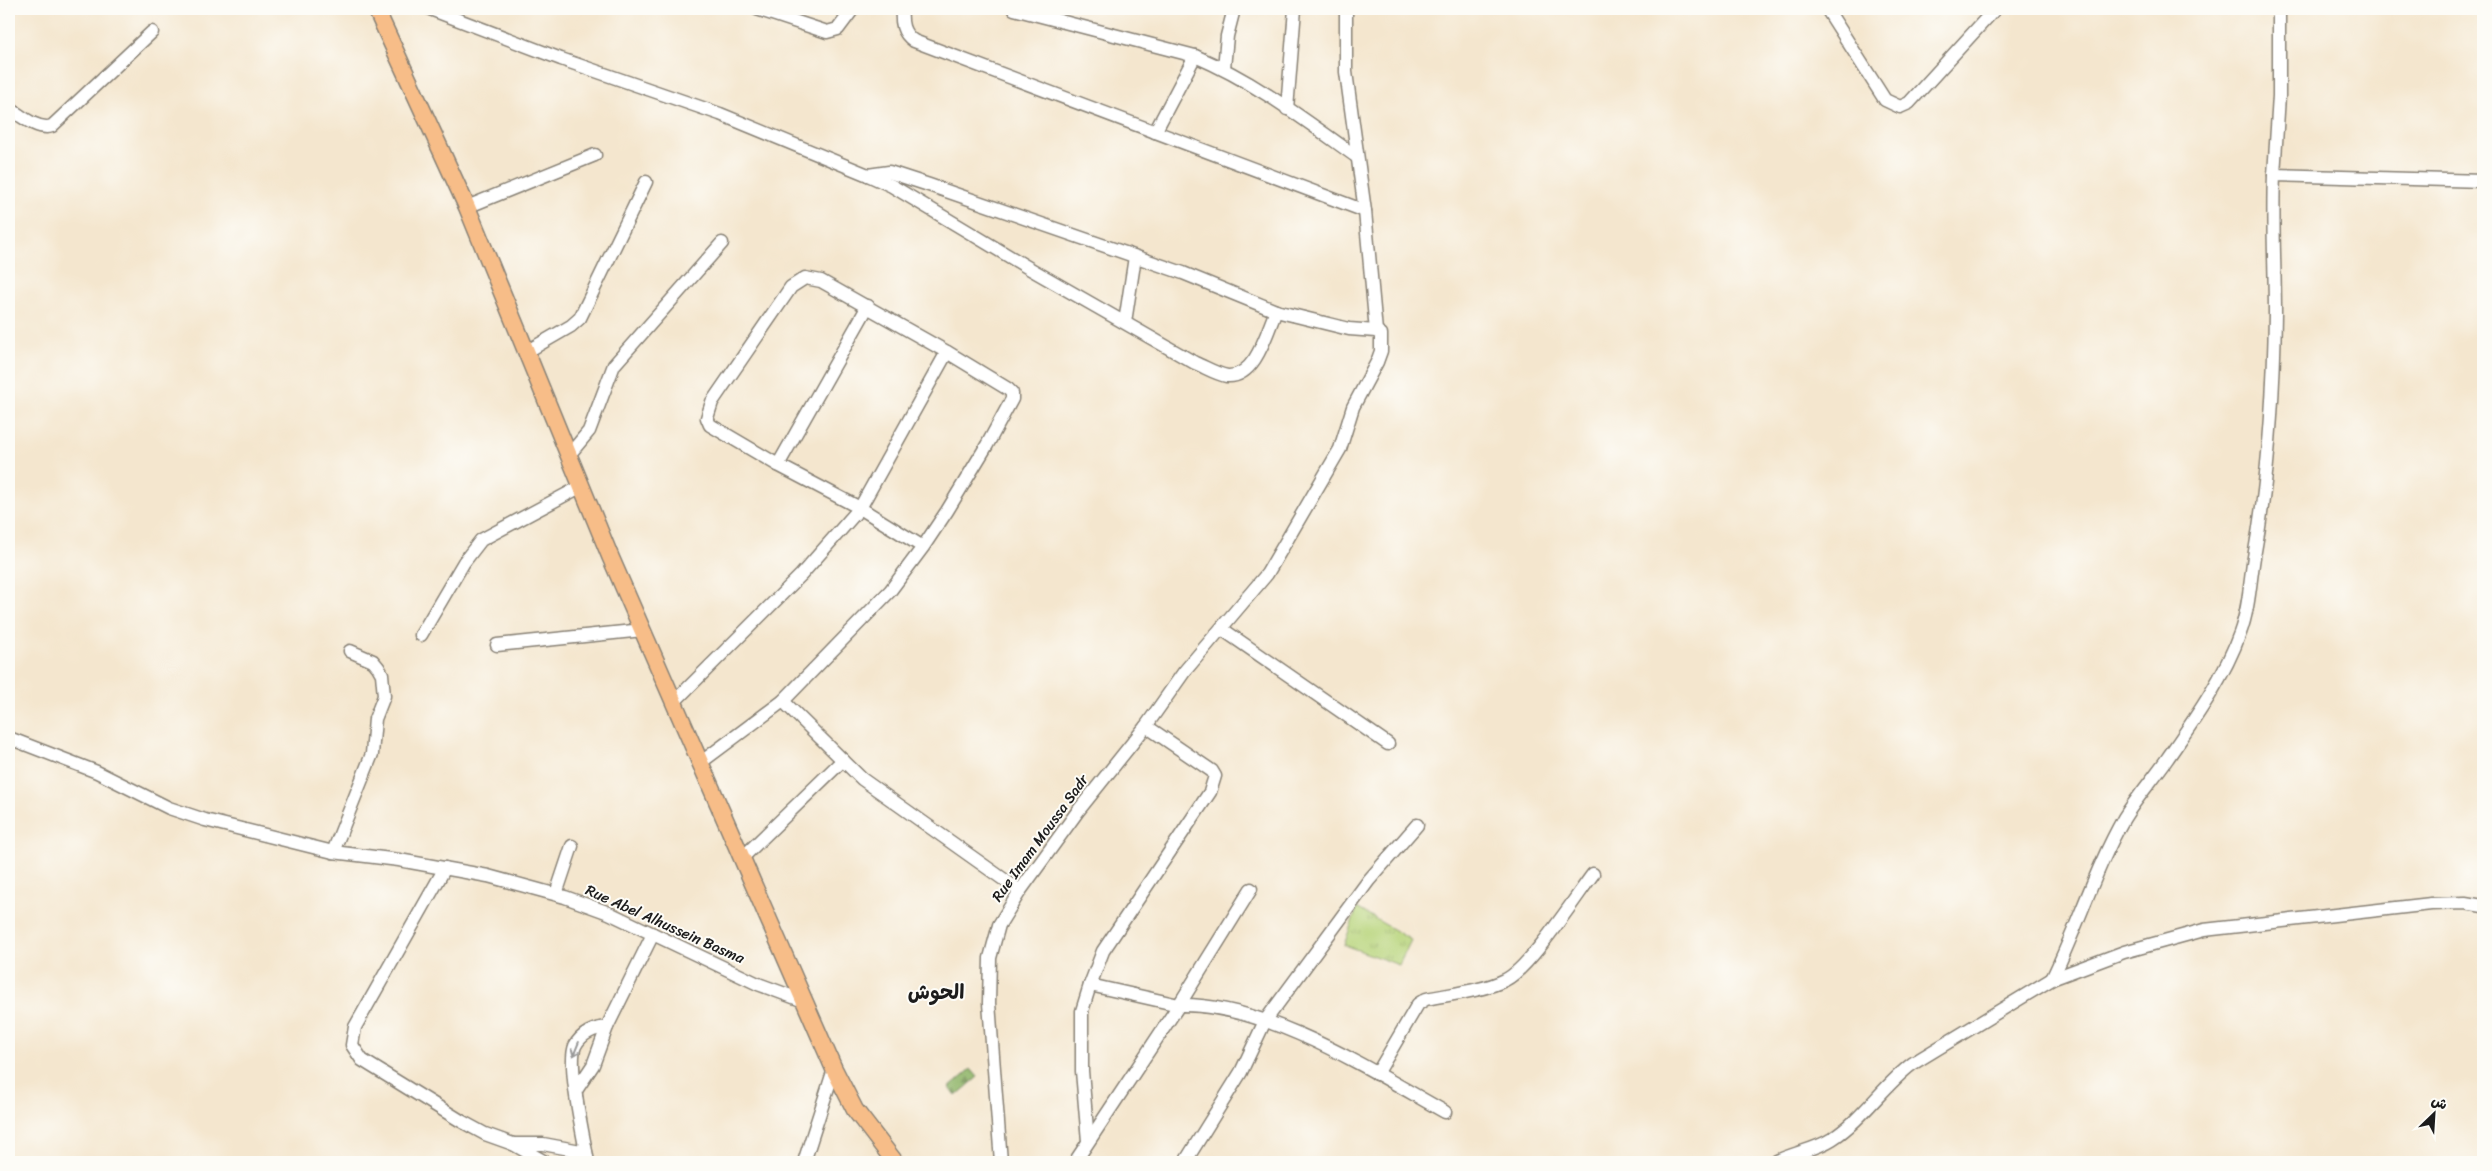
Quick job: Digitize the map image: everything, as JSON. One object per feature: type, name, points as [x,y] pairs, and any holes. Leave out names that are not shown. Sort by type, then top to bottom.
[{"type":"main road","points":[[376,9],[467,207],[643,630],[834,1069],[856,1110],[895,1162]]},
{"type":"street","points":[[430,9],[561,59],[720,114],[892,186],[931,211],[1195,363],[1219,374],[1229,376],[1238,374],[1252,363],[1276,311]]},
{"type":"street","points":[[757,9],[827,32],[838,30],[853,9]]},
{"type":"street","points":[[902,9],[903,30],[906,36],[914,40],[1366,211]]},
{"type":"street","points":[[1014,9],[1195,56],[1224,68],[1357,157]]},
{"type":"street","points":[[1224,68],[1227,36],[1234,9]]},
{"type":"street","points":[[1287,109],[1295,9]]},
{"type":"street","points":[[868,176],[889,172],[1183,273],[1276,311],[1349,329],[1376,332],[1366,211],[1346,72],[1346,9]]},
{"type":"street","points":[[1826,9],[1885,100],[1900,107],[1909,102],[1995,9]]},
{"type":"street","points":[[2052,979],[2071,940],[2095,877],[2123,820],[2137,797],[2166,761],[2200,710],[2234,649],[2248,602],[2268,471],[2275,312],[2274,175],[2279,96],[2279,9]]},
{"type":"street","points":[[9,108],[37,125],[47,128],[52,126],[152,32]]},
{"type":"street","points":[[1155,132],[1195,56]]},
{"type":"street","points":[[467,207],[595,155]]},
{"type":"street","points":[[2274,175],[2483,181]]},
{"type":"street","points":[[526,352],[571,326],[580,318],[646,182]]},
{"type":"street","points":[[929,185],[931,211]]},
{"type":"street","points":[[569,455],[589,431],[614,365],[722,244]]},
{"type":"street","points":[[1125,322],[1135,257]]},
{"type":"street","points":[[700,763],[783,701],[890,591],[924,548],[987,445],[1012,398],[1012,393],[1008,389],[868,306],[821,281],[805,278],[798,281],[791,287],[712,402],[707,418],[710,425],[778,465],[860,508],[924,548]]},
{"type":"street","points":[[778,465],[868,306]]},
{"type":"street","name":"Rue Imam Moussa Sadr","points":[[1001,1162],[993,1079],[989,979],[990,958],[999,925],[1020,891],[1078,811],[1146,726],[1184,672],[1267,574],[1340,449],[1352,407],[1381,352],[1381,334],[1376,332]]},
{"type":"street","points":[[675,701],[801,575],[860,508],[947,352]]},
{"type":"street","points":[[421,636],[464,562],[481,540],[582,486]]},
{"type":"street","points":[[1222,629],[1388,744]]},
{"type":"street","points":[[497,644],[643,630]]},
{"type":"street","points":[[333,852],[372,754],[375,719],[384,696],[382,674],[378,667],[373,661],[350,651]]},
{"type":"street","points":[[783,701],[842,760],[885,798],[1020,891]]},
{"type":"street","points":[[1088,1142],[1082,1062],[1082,1010],[1090,985],[1103,951],[1214,783],[1216,776],[1212,771],[1146,726]]},
{"type":"street","name":"Rue Abel Alhussein Basma","points":[[9,738],[97,772],[183,814],[333,852],[488,876],[556,894],[609,913],[758,984],[804,1001]]},
{"type":"street","points":[[742,858],[842,760]]},
{"type":"street","points":[[1185,1162],[1241,1072],[1265,1021],[1369,880],[1417,825]]},
{"type":"street","points":[[556,894],[572,846]]},
{"type":"street","points":[[445,868],[355,1027],[352,1045],[354,1052],[371,1066],[461,1121],[485,1134],[514,1144],[545,1162]]},
{"type":"street","points":[[1377,1074],[1418,1004],[1426,999],[1502,982],[1517,973],[1593,874]]},
{"type":"street","points":[[1075,1162],[1179,1005],[1251,889]]},
{"type":"street","points":[[1775,1162],[1831,1139],[1847,1127],[1902,1071],[2052,979],[2124,952],[2204,930],[2431,904],[2466,903],[2483,906]]},
{"type":"street","points":[[577,1089],[596,1060],[607,1027],[653,934]]},
{"type":"street","points":[[1090,985],[1179,1005],[1208,1006],[1265,1021],[1312,1040],[1445,1112]]},
{"type":"street","points":[[514,1144],[543,1144],[587,1157],[572,1062],[576,1045],[581,1038],[597,1028],[607,1027]]},
{"type":"street","points":[[804,1162],[834,1069]]},
{"type":"green space","points":[[1357,908],[1411,940],[1399,965],[1344,945]]},
{"type":"green space","points":[[971,1069],[978,1077],[956,1096],[949,1088]]},
{"type":"district","name":"الحوش","points":[[936,992]]}]
